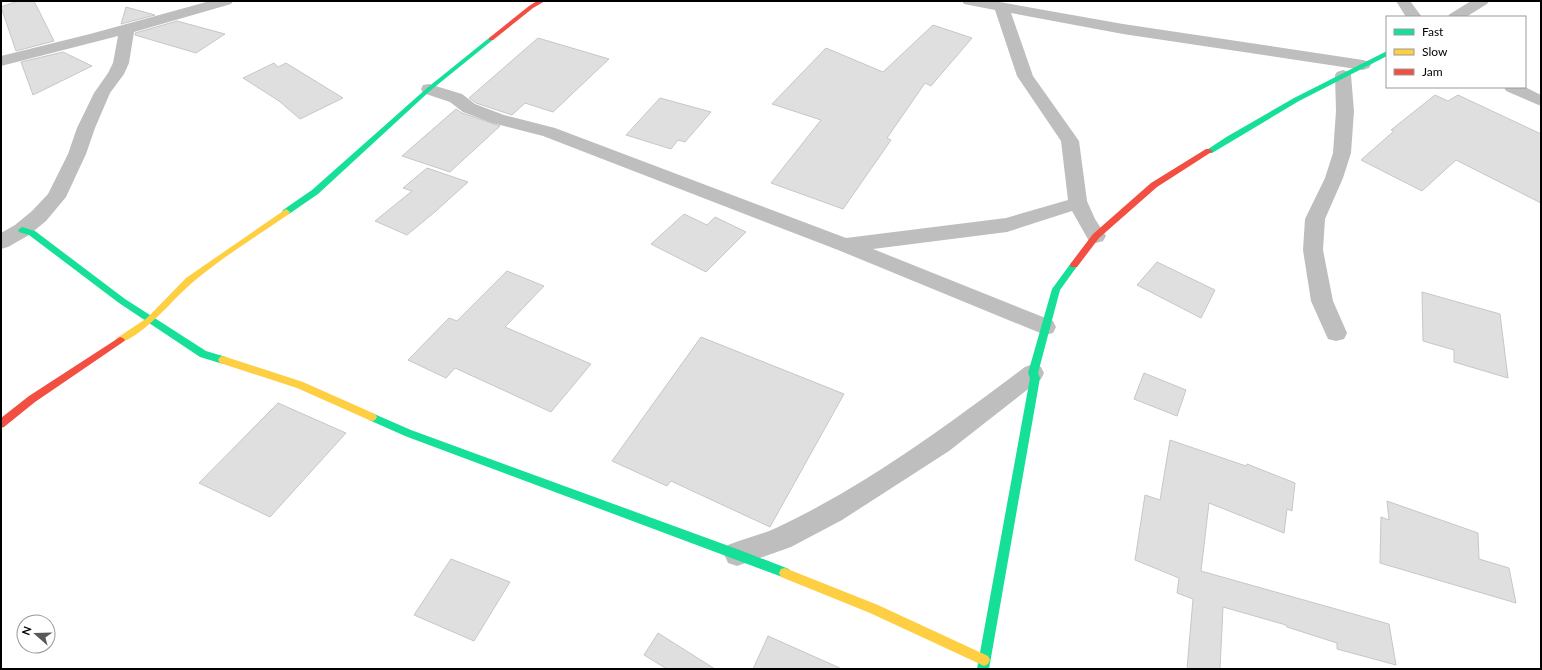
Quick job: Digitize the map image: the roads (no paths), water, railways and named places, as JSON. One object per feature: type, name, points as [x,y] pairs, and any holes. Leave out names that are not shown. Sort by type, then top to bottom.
[{"type":"street","points":[[1,61],[127,29],[226,1]]},
{"type":"street","points":[[1,424],[32,399],[150,320],[189,280],[315,192],[429,89],[531,7],[542,1]]},
{"type":"street","points":[[1403,1],[1413,16]]},
{"type":"street","points":[[1457,16],[1482,1]]},
{"type":"street","points":[[975,2],[1123,29],[1363,65]]},
{"type":"street","points":[[1001,7],[1025,76],[1070,142],[1073,152],[1075,188],[1078,203],[1096,236]]},
{"type":"street","points":[[1,242],[22,230],[40,216],[56,197],[77,154],[86,128],[102,93],[116,74],[121,63],[127,29]]},
{"type":"street","points":[[737,554],[782,538],[833,512],[940,444],[1032,373],[1056,289],[1096,236],[1154,185],[1234,135],[1343,75],[1386,54]]},
{"type":"street","points":[[1336,333],[1322,301],[1313,250],[1315,219],[1334,178],[1342,153],[1345,110],[1343,75]]},
{"type":"street","points":[[1514,88],[1541,101]]},
{"type":"street","points":[[429,89],[456,98],[469,108],[498,119],[548,132],[845,245],[1045,327]]},
{"type":"street","points":[[845,245],[1007,225],[1078,203]]},
{"type":"street","points":[[22,230],[32,233],[122,302],[203,354],[300,385],[408,433],[737,554],[874,609],[983,665],[1035,378],[1032,373]]}]
